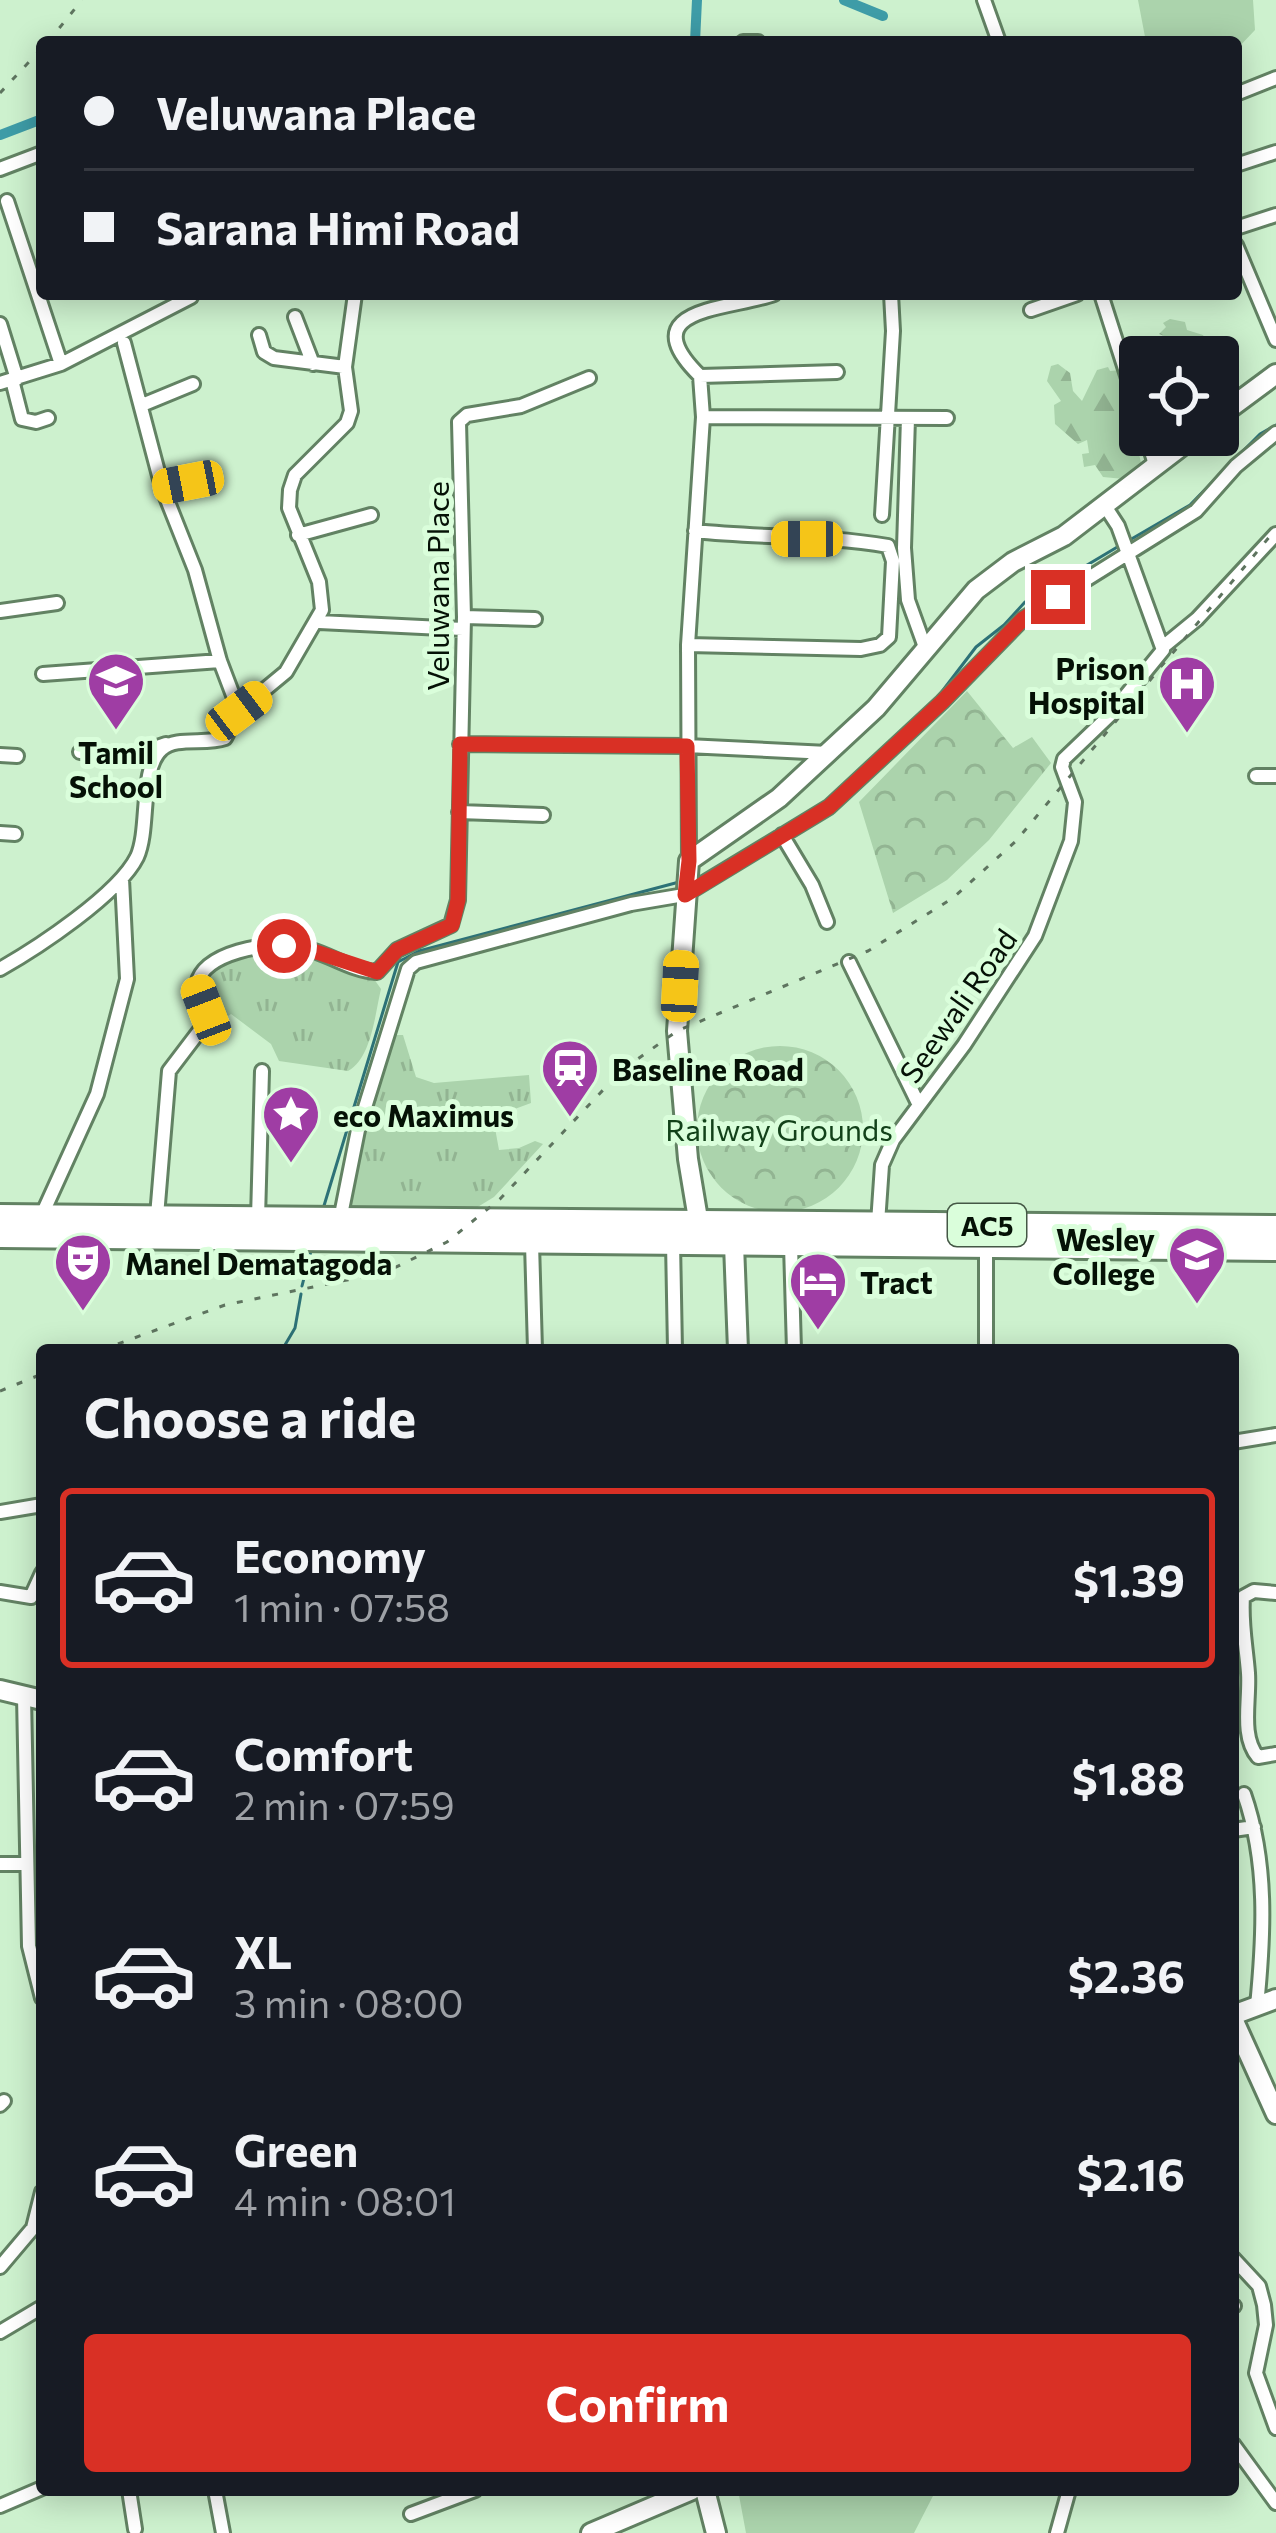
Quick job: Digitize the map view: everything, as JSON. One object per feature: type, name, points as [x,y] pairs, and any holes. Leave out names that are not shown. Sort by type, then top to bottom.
[{"type":"highway","name":"AC5","points":[[0,1217],[258,1218],[532,1243],[674,1242],[701,1233],[734,1244],[1276,1248]]},
{"type":"highway","name":"AC5","points":[[0,1235],[322,1227],[701,1233],[878,1222],[1276,1228]]},
{"type":"street","points":[[985,2],[997,36]]},
{"type":"street","points":[[1242,92],[1276,78]]},
{"type":"street","points":[[1242,163],[1276,152]]},
{"type":"street","points":[[0,169],[36,155]]},
{"type":"street","points":[[8,201],[36,287]]},
{"type":"street","points":[[1242,226],[1276,215]]},
{"type":"street","points":[[1242,259],[1276,340]]},
{"type":"street","points":[[40,300],[61,364]]},
{"type":"street","points":[[10,381],[61,364],[180,300]]},
{"type":"street","points":[[80,752],[130,756],[167,744],[225,738],[239,711],[286,672],[319,622],[324,598],[298,535],[290,490],[295,475],[347,424],[351,411],[345,367],[354,300]]},
{"type":"street","points":[[701,1233],[688,1159],[677,1031],[686,878],[688,646],[703,417],[700,376],[674,344],[679,326],[689,315],[750,300]]},
{"type":"street","points":[[882,515],[891,300]]},
{"type":"street","points":[[1030,310],[1059,300]]},
{"type":"street","points":[[1103,300],[1119,350]]},
{"type":"street","points":[[296,317],[313,364]]},
{"type":"street","points":[[0,324],[22,419],[48,418]]},
{"type":"street","points":[[259,335],[264,352],[274,358],[345,367]]},
{"type":"street","points":[[124,343],[162,487],[195,570],[239,711]]},
{"type":"street","points":[[700,376],[837,372]]},
{"type":"street","points":[[1239,401],[1276,374]]},
{"type":"street","name":"Veluwana Place","points":[[157,1216],[169,1071],[207,1021],[196,984],[199,975],[228,953],[284,946],[298,946],[377,972],[397,950],[452,925],[458,900],[464,623],[459,422],[467,416],[521,406],[589,378]]},
{"type":"street","points":[[142,405],[193,384]]},
{"type":"street","points":[[703,417],[947,418]]},
{"type":"street","points":[[908,418],[904,548],[908,600],[926,650]]},
{"type":"street","points":[[322,1227],[408,969],[416,962],[610,910],[782,835],[829,807],[1023,619],[1125,548],[1196,511],[1236,466],[1276,433]]},
{"type":"street","points":[[1152,456],[1156,468]]},
{"type":"street","points":[[686,878],[876,708],[976,590],[1105,506],[1171,456]]},
{"type":"street","points":[[162,487],[214,477]]},
{"type":"street","points":[[1105,506],[1156,637],[1164,646]]},
{"type":"street","points":[[298,535],[371,515]]},
{"type":"street","points":[[688,646],[861,649],[880,645],[889,637],[893,561],[888,546],[848,539],[766,539],[695,532]]},
{"type":"street","name":"Seewali Road","points":[[878,1222],[882,1166],[893,1140],[964,1045],[1035,936],[1070,841],[1075,802],[1062,767],[1064,759],[1141,680],[1164,646],[1197,619],[1276,534]]},
{"type":"street","points":[[0,611],[57,603]]},
{"type":"street","points":[[319,622],[535,619]]},
{"type":"street","points":[[43,674],[220,662]]},
{"type":"street","points":[[0,969],[35,950],[122,879],[141,844],[156,754],[167,744]]},
{"type":"street","points":[[460,744],[828,753]]},
{"type":"street","points":[[0,755],[17,756]]},
{"type":"street","points":[[1256,776],[1276,776]]},
{"type":"street","points":[[459,812],[543,814]]},
{"type":"street","points":[[0,833],[15,834]]},
{"type":"street","points":[[782,835],[812,885],[827,922]]},
{"type":"street","points":[[41,1217],[98,1094],[127,979],[122,879]]},
{"type":"street","points":[[849,962],[918,1103]]},
{"type":"street","points":[[258,1218],[262,1071]]},
{"type":"street","points":[[674,1242],[675,1344]]},
{"type":"street","points":[[532,1243],[535,1344]]},
{"type":"street","points":[[734,1244],[738,1344]]},
{"type":"street","points":[[986,1244],[986,1344]]},
{"type":"street","points":[[791,1245],[794,1344]]},
{"type":"street","points":[[1239,1441],[1276,1435]]},
{"type":"street","points":[[0,1512],[36,1506]]},
{"type":"street","points":[[0,1592],[31,1597],[36,1586]]},
{"type":"street","points":[[1276,1593],[1248,1592],[1243,1597],[1240,1627],[1248,1671],[1248,1736],[1258,1757],[1276,1754]]},
{"type":"street","points":[[0,1690],[33,1698],[26,1864],[29,1946],[36,1973]]},
{"type":"street","points":[[1244,1794],[1262,1881],[1266,2003]]},
{"type":"street","points":[[1239,1829],[1254,1827]]},
{"type":"street","points":[[0,1864],[26,1864]]},
{"type":"street","points":[[1239,2031],[1276,2114]]},
{"type":"street","points":[[0,2267],[33,2228],[36,2216]]},
{"type":"street","points":[[1239,2264],[1259,2286],[1264,2305],[1266,2325],[1256,2373],[1276,2428]]},
{"type":"street","points":[[0,2332],[36,2310]]},
{"type":"street","points":[[1239,2452],[1276,2504]]},
{"type":"street","points":[[0,2506],[36,2491]]},
{"type":"street","points":[[130,2496],[136,2530]]},
{"type":"street","points":[[216,2496],[223,2533]]},
{"type":"street","points":[[411,2514],[459,2496]]},
{"type":"street","points":[[591,2533],[678,2496]]},
{"type":"street","points":[[706,2496],[716,2533]]},
{"type":"street","points":[[1057,2533],[1067,2496]]},
{"type":"green space","points":[[1138,0],[1253,0],[1255,30],[1242,44],[1242,36],[1145,36]]},
{"type":"green space","points":[[1170,319],[1185,322],[1187,330],[1204,336],[1164,336],[1159,334],[1166,327],[1163,323]]},
{"type":"green space","points":[[1058,364],[1070,373],[1073,391],[1082,401],[1097,370],[1119,370],[1119,456],[1139,456],[1141,463],[1124,479],[1103,477],[1095,465],[1084,467],[1087,440],[1078,444],[1055,424],[1054,405],[1061,401],[1047,381],[1051,366]]},
{"type":"green space","points":[[967,691],[1013,748],[1032,737],[1051,763],[989,840],[947,880],[893,913],[859,802]]},
{"type":"green space","points":[[300,950],[374,979],[381,989],[367,1046],[348,1071],[279,1061],[271,1044],[231,1014],[218,1023],[213,1018],[205,974],[234,955]]},
{"type":"green space","points":[[396,1035],[403,1035],[416,1077],[434,1083],[529,1075],[531,1103],[493,1117],[499,1150],[535,1141],[543,1144],[494,1197],[476,1208],[353,1207],[348,1202],[370,1109]]},
{"type":"green space","name":"Railway Grounds","points":[[780,1046],[812,1052],[839,1070],[857,1097],[863,1129],[857,1161],[839,1188],[812,1206],[780,1212],[748,1206],[721,1188],[703,1161],[697,1129],[703,1097],[721,1070],[748,1052]]},
{"type":"green space","points":[[739,2496],[933,2496],[914,2533],[746,2533]]},
{"type":"waterway","points":[[695,36],[697,0]]},
{"type":"waterway","points":[[844,0],[883,16]]},
{"type":"waterway","points":[[0,135],[36,121]]},
{"type":"waterway","points":[[1236,458],[1276,425]]},
{"type":"waterway","points":[[1128,541],[1190,505],[1225,469]]},
{"type":"waterway","points":[[848,781],[937,698],[976,647],[1025,602],[1119,546]]},
{"type":"waterway","points":[[323,1209],[398,962],[419,951],[683,881]]},
{"type":"waterway","points":[[302,1286],[312,1247]]},
{"type":"waterway","points":[[286,1344],[295,1328],[301,1294]]},
{"type":"railway","points":[[53,36],[82,0]]},
{"type":"railway","points":[[0,93],[36,54]]},
{"type":"railway","points":[[118,1344],[225,1305],[386,1272],[447,1242],[500,1199],[621,1071],[677,1031],[868,951],[953,898],[1016,841],[1276,529]]},
{"type":"railway","points":[[0,1391],[36,1376]]},
{"type":"place","name":"Tamil School","points":[[116,732]]},
{"type":"place","name":"Prison Hospital","points":[[1187,735]]},
{"type":"place","name":"Baseline Road","points":[[570,1119]]},
{"type":"place","name":"eco Maximus","points":[[291,1165]]},
{"type":"place","name":"Wesley College","points":[[1197,1306]]},
{"type":"place","name":"Manel Dematagoda","points":[[83,1313]]},
{"type":"place","name":"Tract","points":[[818,1332]]},
{"type":"route","points":[[284,946],[298,946],[377,972],[397,950],[452,925],[458,900],[460,744],[687,746],[685,895],[829,807],[1023,619],[1058,597]]}]
